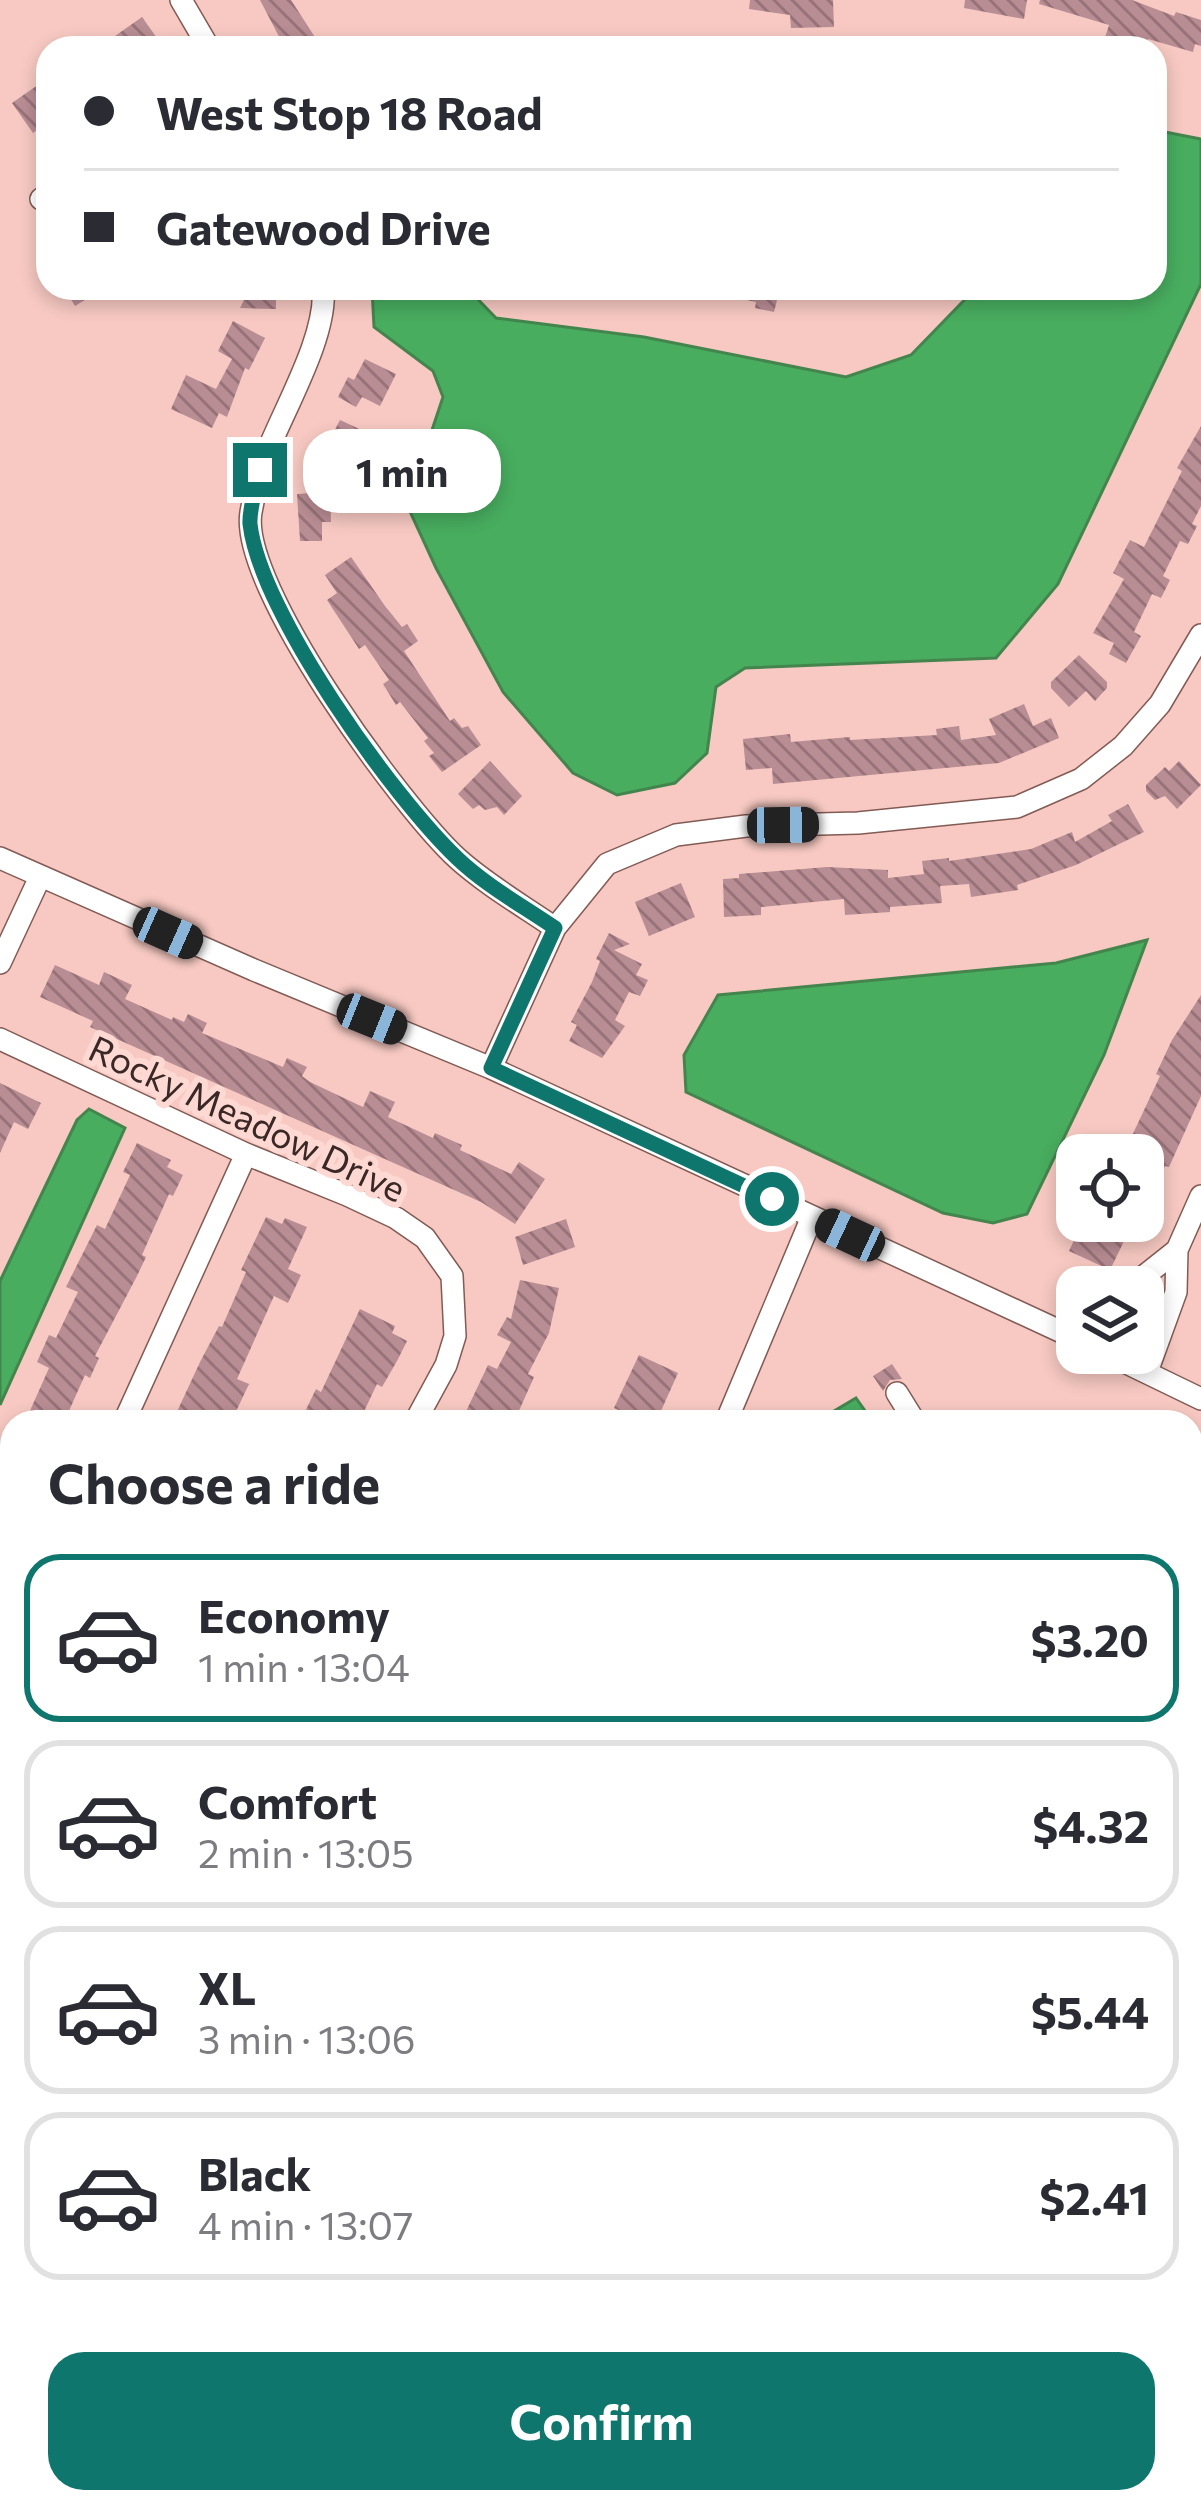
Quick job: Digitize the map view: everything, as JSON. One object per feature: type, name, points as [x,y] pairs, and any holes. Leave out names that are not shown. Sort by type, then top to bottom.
[{"type":"street","points":[[181,0],[202,36]]},
{"type":"street","points":[[324,300],[295,393],[260,470],[250,520],[265,582],[294,636],[388,780],[459,860],[555,928]]},
{"type":"street","points":[[491,1068],[555,928],[607,865],[676,836],[746,826],[858,823],[1017,807],[1081,779],[1123,746],[1160,704],[1201,634]]},
{"type":"street","points":[[0,859],[491,1068],[1056,1330]]},
{"type":"street","points":[[0,963],[40,877]]},
{"type":"street","name":"Rocky Meadow Drive","points":[[0,1039],[396,1218],[425,1238],[452,1276],[455,1336],[421,1410]]},
{"type":"street","points":[[129,1410],[246,1154]]},
{"type":"street","points":[[1164,1325],[1176,1292],[1177,1250],[1201,1196]]},
{"type":"street","points":[[731,1410],[812,1217]]},
{"type":"street","points":[[1157,1266],[1177,1250]]},
{"type":"street","points":[[1151,1374],[1201,1399]]},
{"type":"street","points":[[897,1394],[907,1410]]},
{"type":"shaded area","points":[[1167,132],[1201,139],[1201,284],[1058,584],[996,658],[745,668],[716,687],[707,753],[675,783],[617,795],[573,773],[503,692],[436,568],[407,505],[443,397],[433,371],[374,327],[373,300],[479,300],[496,318],[644,337],[846,377],[911,355],[964,300],[1167,300]]},
{"type":"shaded area","points":[[1147,940],[1104,1055],[1066,1134],[1056,1134],[1056,1154],[1027,1214],[993,1223],[943,1213],[686,1092],[684,1055],[718,995],[1056,963]]},
{"type":"shaded area","points":[[89,1109],[125,1128],[0,1405],[0,1281],[77,1120]]},
{"type":"shaded area","points":[[856,1398],[864,1410],[836,1410]]},
{"type":"building","points":[[260,0],[291,0],[314,36],[279,36]]},
{"type":"building","points":[[750,0],[833,0],[834,27],[791,28],[790,15],[749,9]]},
{"type":"building","points":[[965,0],[1027,0],[1024,19],[964,8]]},
{"type":"building","points":[[1040,0],[1132,0],[1174,16],[1176,12],[1201,20],[1201,46],[1195,44],[1193,52],[1167,44],[1167,36],[1106,36],[1109,25],[1039,4]]},
{"type":"building","points":[[142,17],[155,36],[115,36]]},
{"type":"building","points":[[36,86],[36,131],[33,133],[12,103]]},
{"type":"building","points":[[244,300],[276,300],[276,309],[240,308]]},
{"type":"building","points":[[747,300],[777,300],[774,312],[755,308],[756,302]]},
{"type":"building","points":[[233,321],[265,338],[249,370],[245,368],[227,417],[219,413],[212,428],[171,409],[186,375],[216,389],[232,359],[218,351]]},
{"type":"building","points":[[365,359],[396,374],[380,406],[362,397],[356,407],[338,397]]},
{"type":"building","points":[[340,420],[383,440],[373,459],[359,452],[349,473],[310,453],[319,436],[329,441]]},
{"type":"building","points":[[1201,426],[1201,506],[1192,524],[1197,526],[1188,544],[1180,541],[1163,576],[1170,580],[1161,598],[1152,594],[1134,632],[1141,636],[1126,663],[1109,654],[1114,643],[1093,633],[1124,579],[1113,573],[1130,540],[1144,547],[1182,471],[1177,468]]},
{"type":"building","points":[[330,492],[331,522],[322,522],[322,541],[300,541],[297,494]]},
{"type":"building","points":[[351,557],[385,606],[402,627],[407,624],[418,641],[404,651],[450,721],[454,718],[462,728],[468,726],[481,745],[442,772],[429,756],[434,753],[424,741],[428,738],[400,702],[396,705],[383,684],[389,680],[365,645],[359,649],[327,600],[337,593],[325,575]]},
{"type":"building","points":[[1079,655],[1107,682],[1107,688],[1095,701],[1086,691],[1069,707],[1051,682]]},
{"type":"building","points":[[1024,704],[1033,726],[1051,718],[1059,738],[999,763],[773,784],[772,768],[746,770],[743,739],[790,734],[791,742],[937,735],[936,729],[959,726],[961,740],[996,735],[989,719]]},
{"type":"building","points":[[490,761],[522,796],[504,815],[497,807],[473,809],[458,794]]},
{"type":"building","points":[[1179,761],[1201,785],[1177,809],[1165,796],[1155,800],[1146,785]]},
{"type":"building","points":[[1128,804],[1144,832],[1076,865],[1017,885],[1018,890],[971,897],[969,884],[940,886],[942,903],[890,907],[890,912],[845,915],[844,899],[761,907],[761,915],[724,917],[723,879],[739,878],[739,874],[827,867],[888,870],[888,878],[924,874],[922,861],[1031,849],[1072,832],[1075,842],[1112,821],[1108,815]]},
{"type":"building","points":[[681,883],[695,917],[649,936],[635,902]]},
{"type":"building","points":[[609,933],[630,944],[614,950],[642,964],[636,975],[648,980],[640,996],[629,992],[615,1020],[625,1026],[602,1058],[569,1041],[577,1025],[571,1022],[592,982],[600,961],[596,959]]},
{"type":"building","points":[[55,965],[99,985],[104,972],[132,985],[125,999],[172,1020],[184,1022],[188,1014],[207,1023],[202,1033],[283,1067],[287,1058],[307,1067],[302,1076],[310,1082],[363,1107],[370,1091],[395,1102],[388,1117],[433,1138],[435,1133],[462,1145],[460,1150],[511,1174],[519,1162],[545,1179],[515,1224],[481,1202],[90,1027],[93,1021],[40,997]]},
{"type":"building","points":[[1201,995],[1201,1096],[1169,1167],[1164,1168],[1164,1134],[1133,1134],[1172,1040]]},
{"type":"building","points":[[0,1083],[41,1103],[28,1129],[14,1122],[0,1153]]},
{"type":"building","points":[[137,1143],[171,1160],[167,1167],[183,1175],[173,1196],[169,1194],[142,1255],[146,1257],[95,1356],[99,1358],[90,1378],[85,1375],[69,1410],[30,1410],[49,1368],[37,1362],[49,1335],[56,1338],[78,1292],[66,1287],[97,1225],[105,1229],[130,1175],[123,1172]]},
{"type":"building","points":[[266,1217],[307,1227],[288,1269],[301,1275],[288,1303],[274,1296],[237,1379],[249,1384],[237,1410],[178,1410],[222,1327],[246,1272],[241,1270]]},
{"type":"building","points":[[566,1219],[575,1247],[523,1265],[515,1237]]},
{"type":"building","points":[[1073,1242],[1124,1242],[1112,1266],[1069,1251]]},
{"type":"building","points":[[520,1280],[559,1288],[549,1333],[528,1374],[534,1377],[519,1410],[467,1410],[488,1365],[497,1369],[511,1342],[497,1335],[507,1317],[511,1319]]},
{"type":"building","points":[[360,1309],[395,1326],[392,1333],[407,1341],[365,1410],[306,1410],[316,1389],[321,1392]]},
{"type":"building","points":[[639,1355],[678,1373],[661,1410],[614,1408]]},
{"type":"building","points":[[892,1364],[902,1379],[890,1380],[883,1391],[873,1376]]},
{"type":"route","points":[[260,470],[250,520],[265,582],[294,636],[388,780],[459,860],[555,928],[491,1068],[772,1199]]}]
